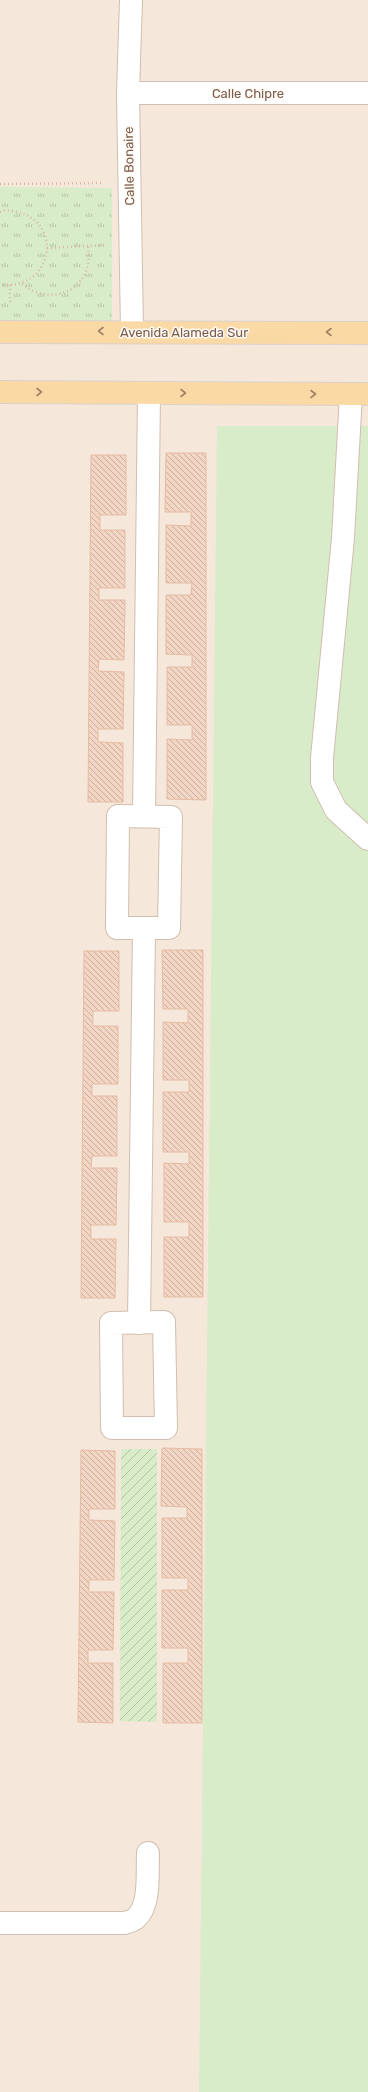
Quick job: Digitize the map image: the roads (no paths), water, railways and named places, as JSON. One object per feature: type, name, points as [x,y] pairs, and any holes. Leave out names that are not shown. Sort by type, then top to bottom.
[{"type":"main road","name":"Avenida Alameda Sur","points":[[5,322],[132,331],[368,333]]},
{"type":"main road","points":[[0,392],[360,394]]},
{"type":"street","name":"Calle Bonaire","points":[[131,0],[128,93],[132,331]]},
{"type":"street","name":"Calle Chipre","points":[[128,93],[368,93]]},
{"type":"street","points":[[144,816],[149,393]]},
{"type":"street","points":[[360,394],[343,538],[322,758],[322,782],[336,810],[368,839]]},
{"type":"street","points":[[118,816],[144,816],[171,817],[170,928],[117,928],[118,816]]},
{"type":"street","points":[[139,1323],[144,928]]},
{"type":"street","points":[[164,1322],[166,1428],[112,1428],[111,1323],[139,1323],[164,1322]]},
{"type":"street","points":[[0,1923],[124,1923],[136,1919],[142,1910],[146,1896],[148,1853]]}]
